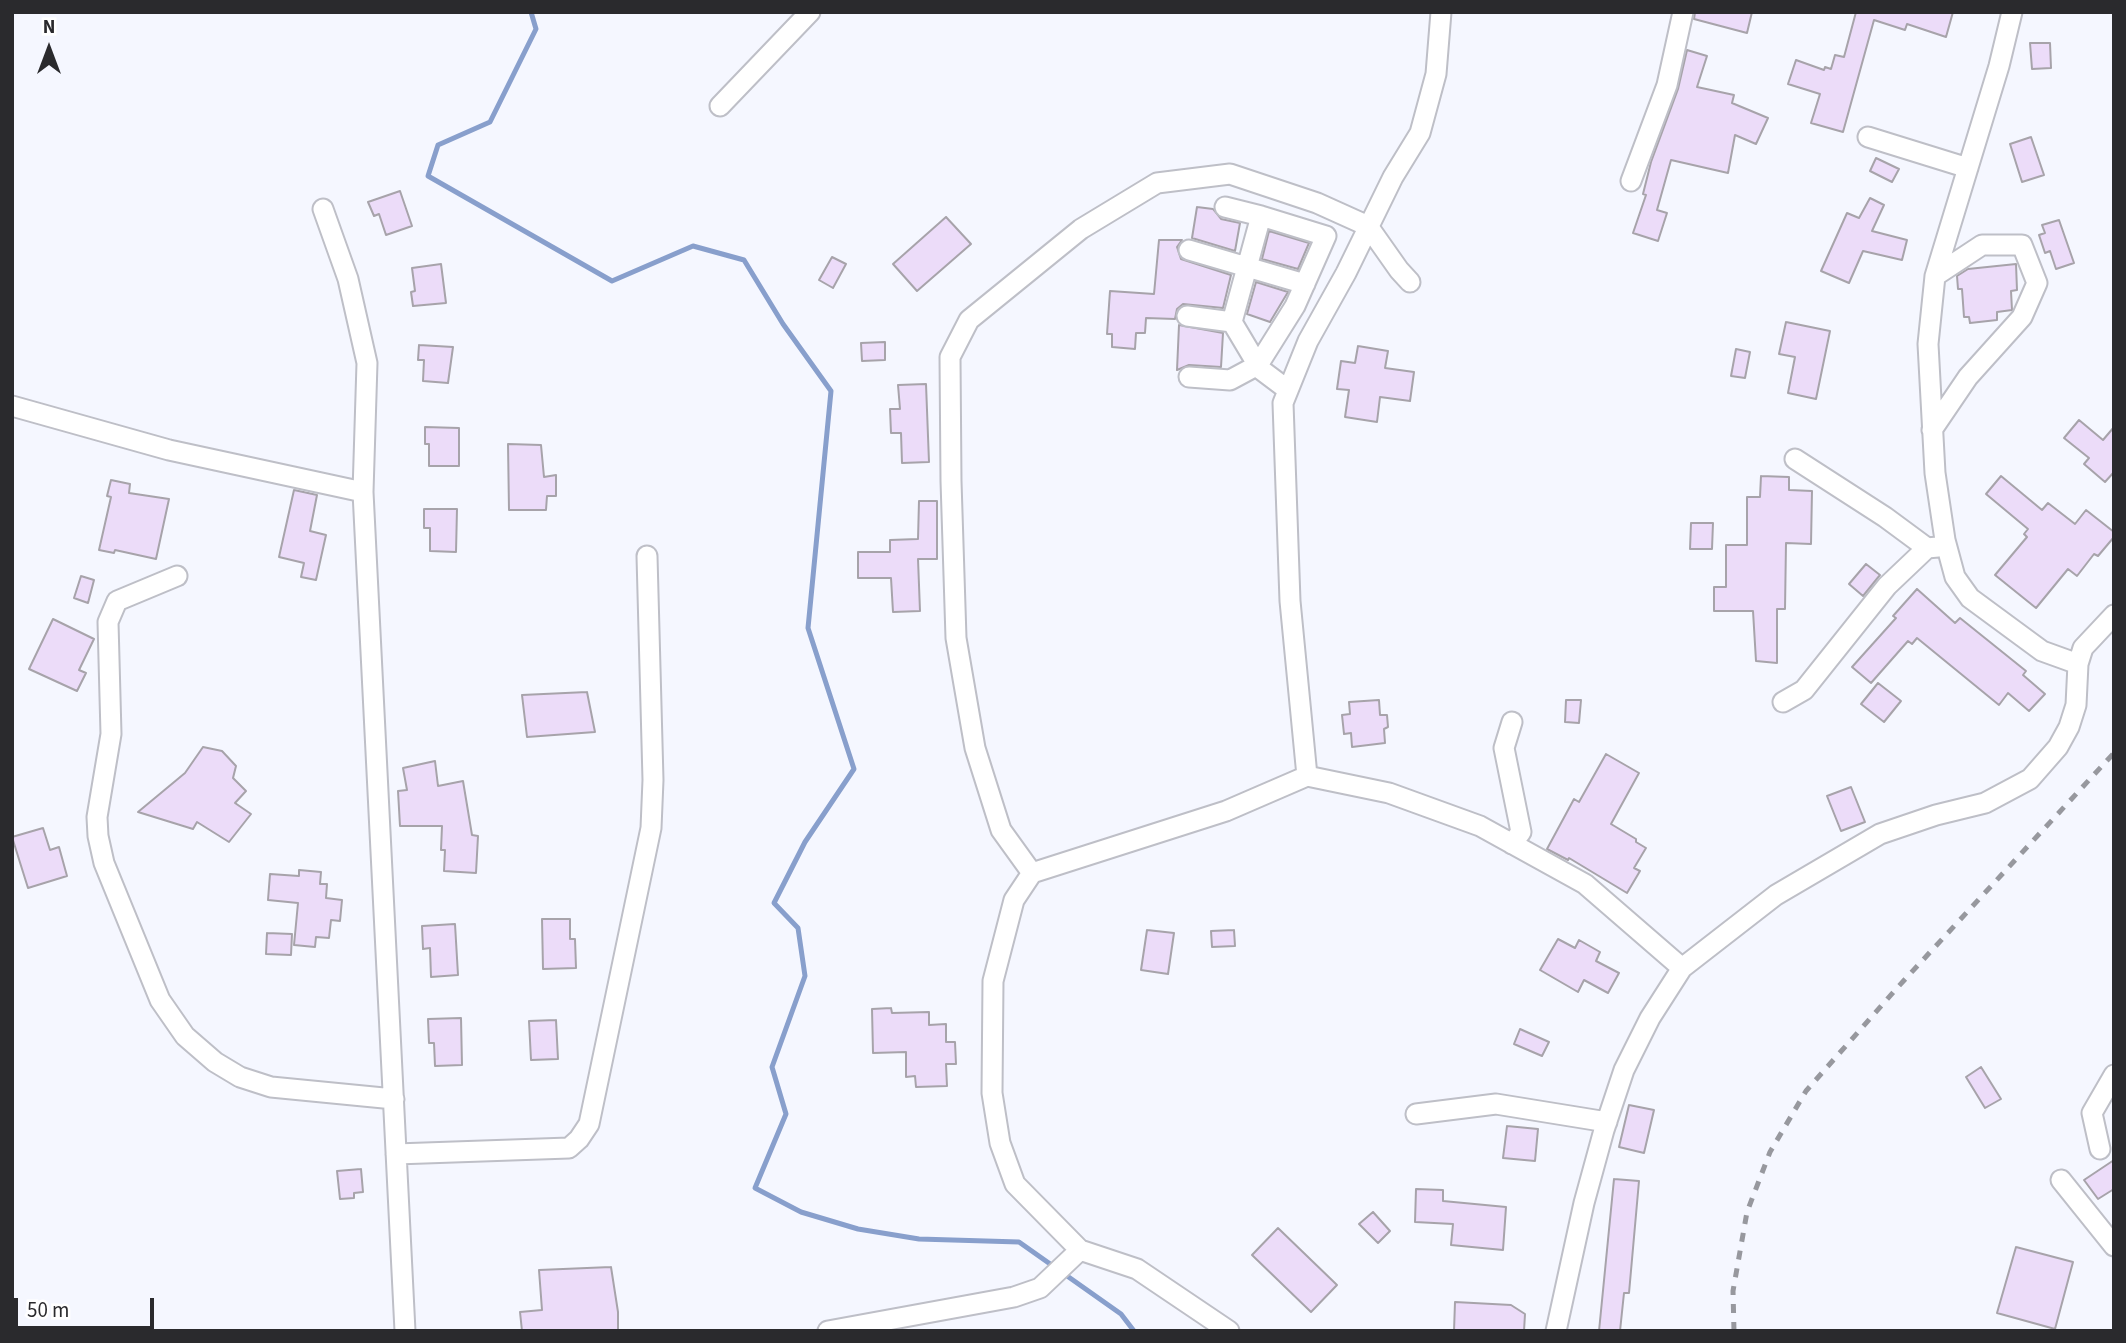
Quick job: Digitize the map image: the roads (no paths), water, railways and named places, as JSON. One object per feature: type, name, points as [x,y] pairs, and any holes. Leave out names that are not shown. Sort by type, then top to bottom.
[{"type":"street","points":[[720,106],[810,12]]},
{"type":"street","points":[[1307,776],[1290,601],[1283,403],[1308,341],[1346,273],[1393,177],[1420,133],[1436,74],[1441,12]]},
{"type":"street","points":[[1631,181],[1667,85],[1683,12]]},
{"type":"street","points":[[1937,547],[1928,344],[1935,276],[1999,66],[2012,12]]},
{"type":"street","points":[[1868,137],[1968,168]]},
{"type":"street","points":[[1032,873],[1001,830],[975,748],[956,638],[950,356],[969,320],[1081,229],[1157,183],[1230,174],[1317,203],[1368,226],[1410,282]]},
{"type":"street","points":[[1189,377],[1230,380],[1258,365],[1295,306],[1326,236],[1225,207]]},
{"type":"street","points":[[323,209],[348,279],[367,363],[363,492],[405,1331]]},
{"type":"street","points":[[1261,216],[1232,322],[1258,365],[1288,390]]},
{"type":"street","points":[[1932,430],[1968,377],[2022,317],[2037,284],[2022,245],[1982,245],[1935,276]]},
{"type":"street","points":[[1189,250],[1305,284]]},
{"type":"street","points":[[1187,316],[1232,322]]},
{"type":"street","points":[[12,406],[169,450],[363,492]]},
{"type":"street","points":[[1795,459],[1937,547],[1970,598],[2042,651],[2078,664]]},
{"type":"street","points":[[1783,702],[1804,690],[1887,586],[1937,547]]},
{"type":"street","points":[[396,1154],[569,1148],[589,1124],[651,828],[653,780],[647,556]]},
{"type":"street","points":[[177,576],[117,601],[108,622],[111,734],[97,817],[97,836],[104,863],[160,1000],[185,1036],[215,1062],[240,1077],[271,1087],[394,1099]]},
{"type":"street","points":[[1556,1331],[1584,1203],[1607,1122],[1629,1060],[1650,1018],[1682,968],[1776,895],[1880,834],[1936,815],[1985,803],[2030,779],[2058,747],[2069,727],[2076,705],[2078,664],[2083,648],[2114,615]]},
{"type":"street","points":[[1512,844],[1521,832],[1504,747],[1513,722]]},
{"type":"street","points":[[1229,1331],[1137,1269],[1080,1250],[1015,1184],[1000,1143],[992,1093],[993,981],[1014,900],[1032,873],[1226,811],[1307,776],[1390,793],[1480,826],[1584,884],[1682,968]]},
{"type":"street","points":[[2100,1149],[2092,1113],[2114,1075]]},
{"type":"street","points":[[1416,1114],[1496,1104],[1607,1122]]},
{"type":"street","points":[[2061,1181],[2114,1246]]},
{"type":"street","points":[[828,1331],[1014,1297],[1040,1288],[1080,1250]]},
{"type":"waterway","points":[[531,12],[536,29],[490,122],[438,145],[428,176],[612,281],[693,246],[744,260],[783,324],[831,391],[808,628],[854,769],[805,842],[774,903],[798,928],[805,976],[772,1067],[786,1114],[755,1188],[801,1212],[858,1229],[919,1239],[1019,1242],[1121,1314],[1134,1331]]},
{"type":"railway","points":[[1734,1331],[1733,1291],[1747,1212],[1770,1152],[1806,1091],[1897,988],[2114,753]]}]
